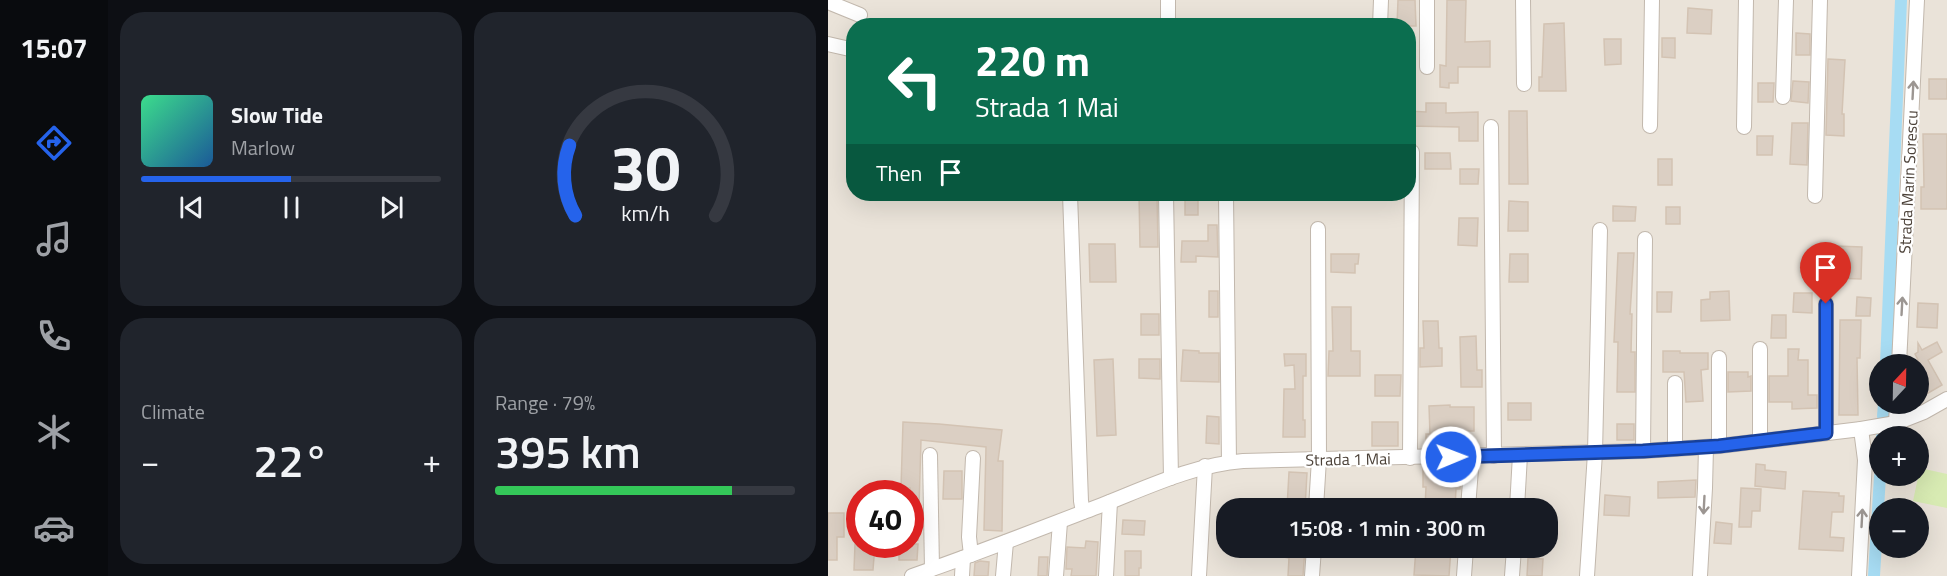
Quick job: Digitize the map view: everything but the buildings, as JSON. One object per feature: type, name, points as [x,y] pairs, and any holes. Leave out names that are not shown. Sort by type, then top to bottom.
[{"type":"street","points":[[1168,0],[1168,18]]},
{"type":"street","points":[[1380,18],[1381,0]]},
{"type":"street","points":[[1427,0],[1427,67]]},
{"type":"street","points":[[1523,0],[1524,84]]},
{"type":"street","points":[[1650,126],[1652,0]]},
{"type":"street","points":[[1744,127],[1746,0]]},
{"type":"street","points":[[1783,97],[1786,0]]},
{"type":"street","points":[[1815,196],[1820,0]]},
{"type":"street","name":"Strada Marin Sorescu","points":[[1899,354],[1917,0]]},
{"type":"street","points":[[828,2],[860,15]]},
{"type":"street","points":[[828,44],[846,48]]},
{"type":"street","points":[[1491,127],[1494,456]]},
{"type":"street","points":[[1070,201],[1083,512]]},
{"type":"street","points":[[1166,201],[1171,478]]},
{"type":"street","points":[[1226,201],[1229,462]]},
{"type":"street","points":[[1410,458],[1412,201]]},
{"type":"street","points":[[1317,498],[1319,459],[1318,229]]},
{"type":"street","points":[[1587,576],[1595,453],[1600,230]]},
{"type":"street","points":[[1643,451],[1645,239]]},
{"type":"street","points":[[1826,304],[1826,433]]},
{"type":"street","points":[[1760,349],[1760,441]]},
{"type":"street","points":[[1700,576],[1719,358]]},
{"type":"street","points":[[1675,449],[1676,383]]},
{"type":"street","name":"Strada 1 Mai","points":[[912,576],[1205,466],[1229,462],[1595,453],[1712,446],[1896,423],[1924,412],[1947,399]]},
{"type":"street","points":[[1896,414],[1896,423]]},
{"type":"street","points":[[1858,576],[1865,460],[1861,429]]},
{"type":"street","points":[[930,455],[932,569]]},
{"type":"street","points":[[1518,498],[1520,455]]},
{"type":"street","points":[[1469,498],[1472,456]]},
{"type":"street","points":[[962,576],[969,537],[973,458]]},
{"type":"street","points":[[1199,576],[1205,466]]},
{"type":"street","points":[[1106,576],[1110,502]]},
{"type":"street","points":[[1056,576],[1060,522]]},
{"type":"street","points":[[1003,576],[1006,542]]},
{"type":"street","points":[[1312,576],[1313,558]]},
{"type":"street","points":[[1464,576],[1465,558]]},
{"type":"street","points":[[1512,576],[1513,558]]},
{"type":"shaded area","points":[[828,0],[1947,0],[1947,576],[828,576]]},
{"type":"green space","points":[[1929,470],[1947,474],[1947,508],[1929,504],[1929,498],[1914,498],[1916,486],[1929,486]]},
{"type":"waterway","points":[[1886,354],[1901,0]]},
{"type":"waterway","points":[[1874,576],[1879,486]]},
{"type":"route","points":[[1451,457],[1643,451],[1719,446],[1826,433],[1826,304]]}]
